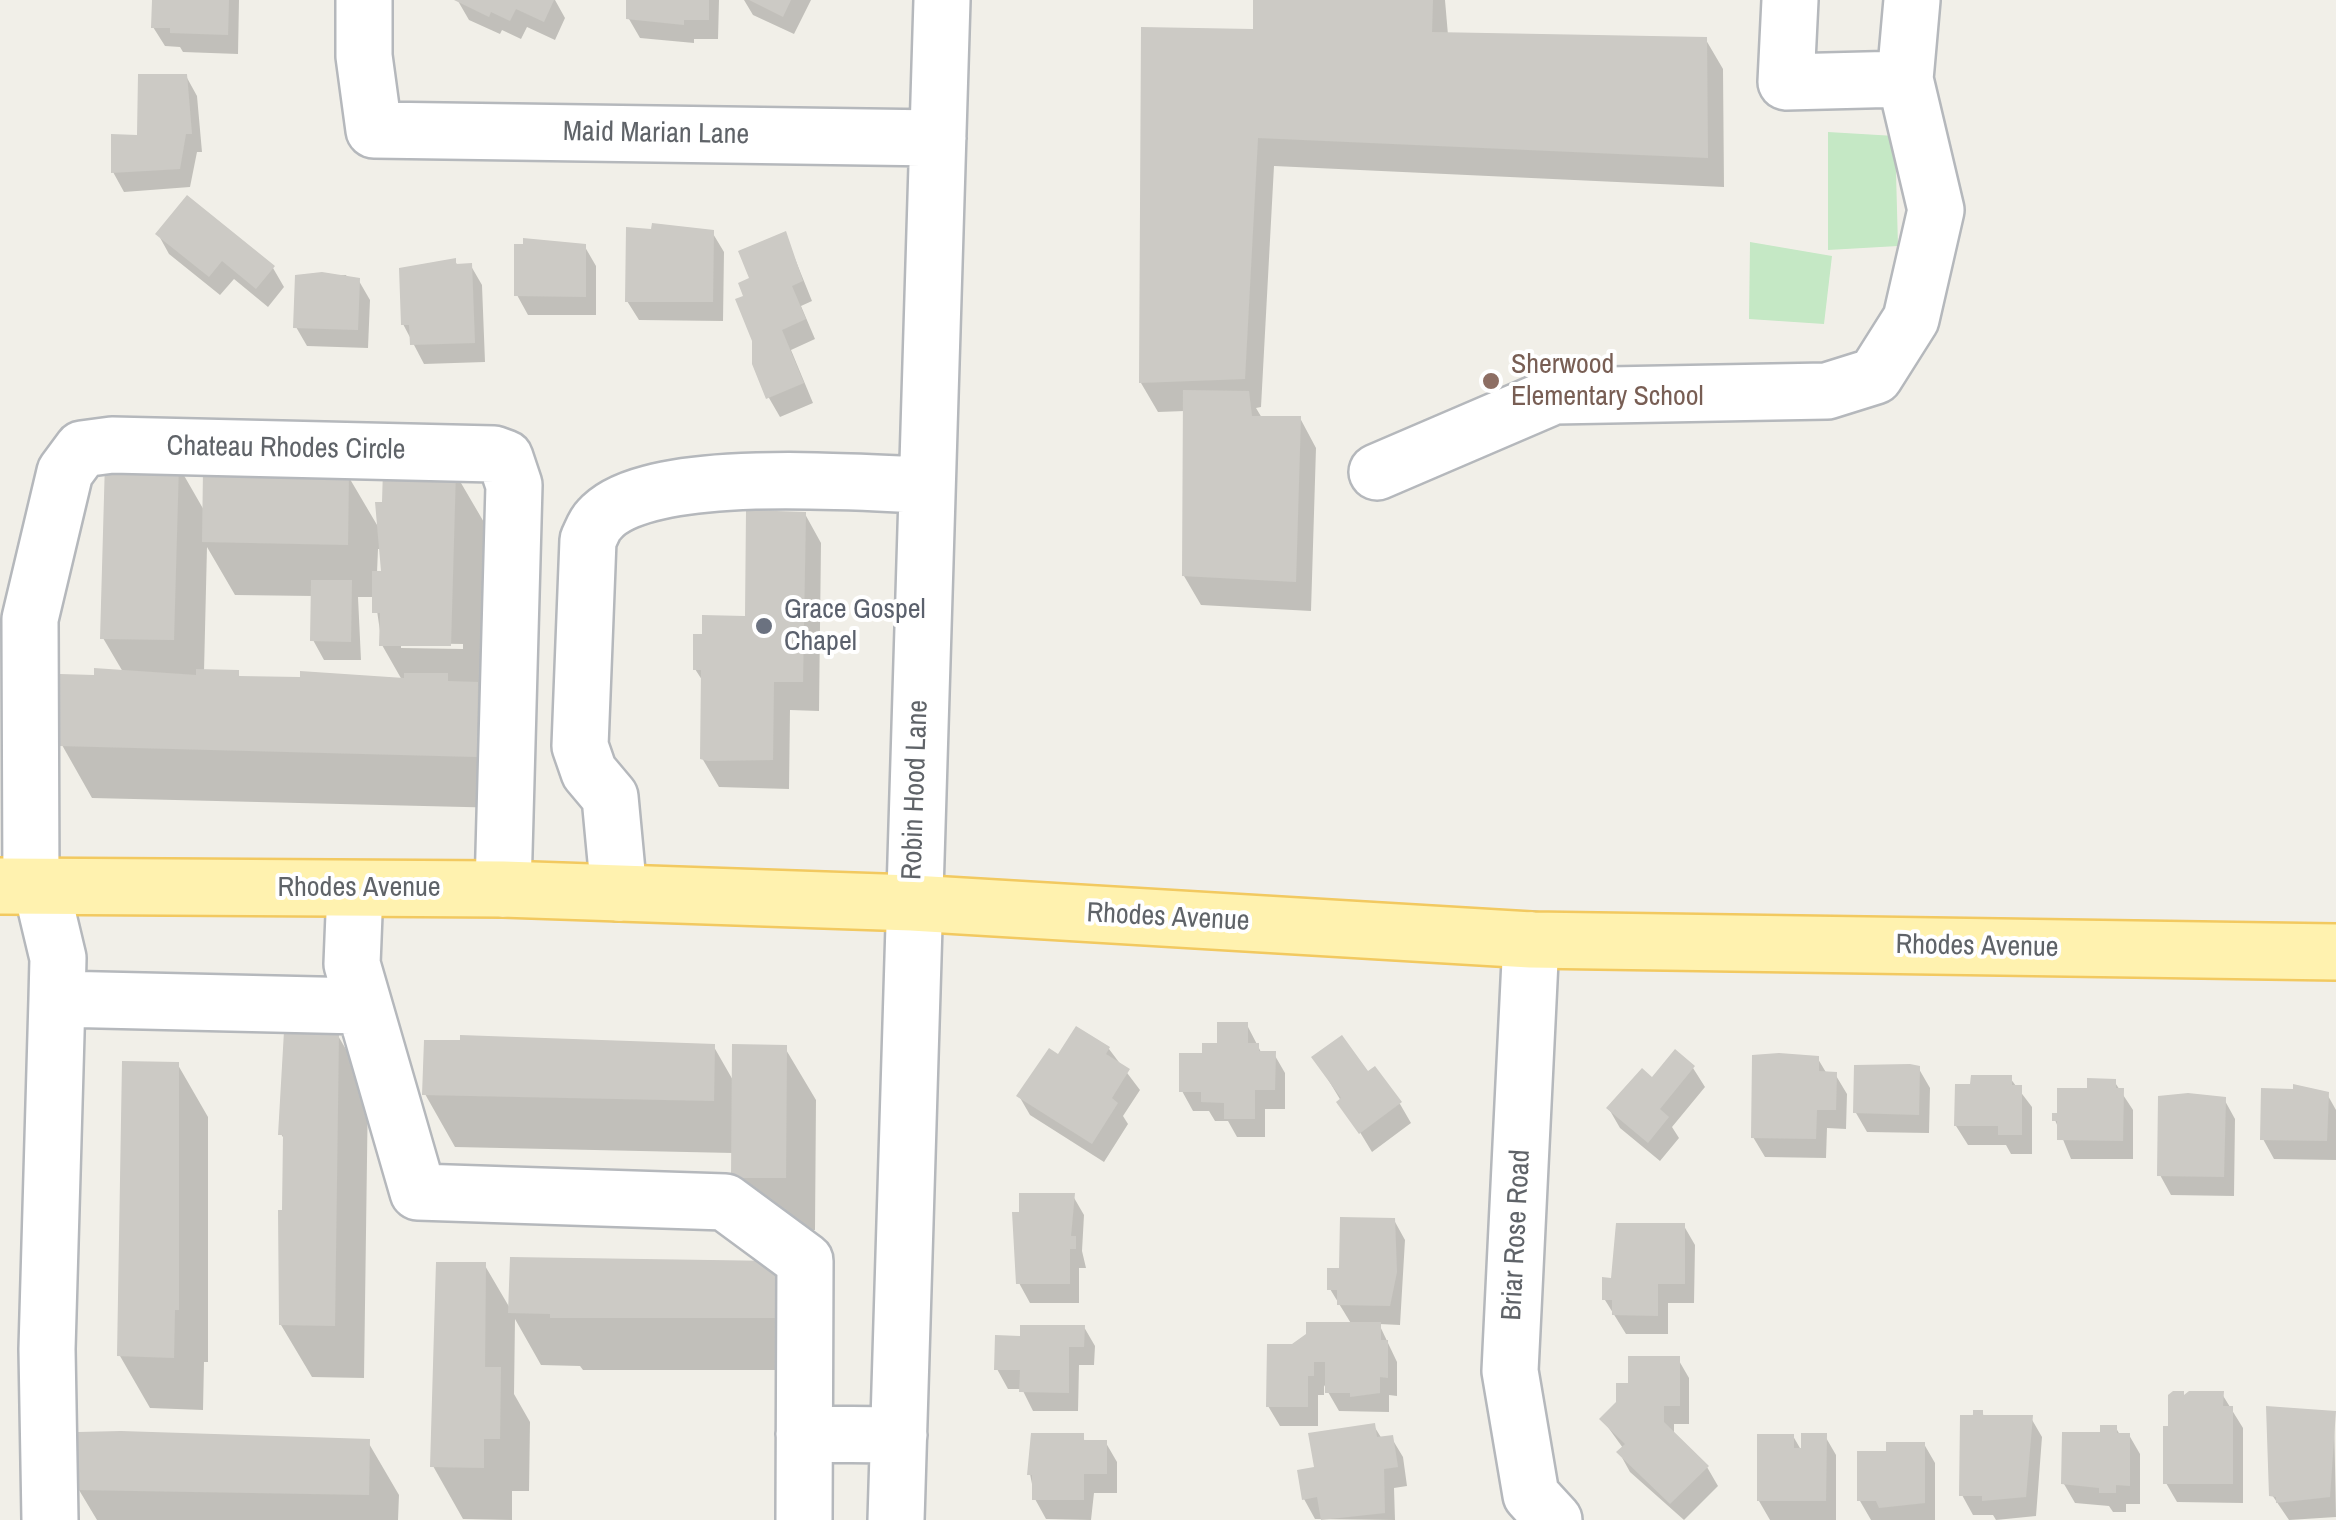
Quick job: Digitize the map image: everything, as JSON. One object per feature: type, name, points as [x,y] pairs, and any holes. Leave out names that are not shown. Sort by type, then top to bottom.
[{"type":"main road","name":"Rhodes Avenue","points":[[24,886],[503,889],[912,902],[1531,940],[2336,952]]},
{"type":"street","name":"Maid Marian Lane","points":[[364,0],[364,56],[374,130],[938,138]]},
{"type":"street","name":"Robin Hood Lane","points":[[896,1520],[942,0]]},
{"type":"street","points":[[1790,0],[1786,82],[1905,79]]},
{"type":"street","points":[[1378,472],[1554,396],[1827,391],[1875,376],[1911,320],[1936,210],[1905,79],[1912,0]]},
{"type":"street","name":"Chateau Rhodes Circle","points":[[24,886],[30,619],[66,472],[82,449],[112,445],[494,454],[505,458],[514,485],[503,889]]},
{"type":"street","points":[[619,893],[610,796],[589,772],[580,746],[588,540],[600,518],[628,503],[724,479],[926,485]]},
{"type":"street","points":[[24,886],[58,958],[47,1349],[50,1520]]},
{"type":"street","points":[[354,889],[352,964],[361,1006],[418,1192],[724,1202],[806,1261],[804,1520]]},
{"type":"street","name":"Briar Rose Road","points":[[1531,940],[1510,1371],[1531,1495],[1554,1520]]},
{"type":"street","points":[[57,999],[361,1006]]},
{"type":"street","points":[[804,1434],[899,1435]]},
{"type":"green space","points":[[1828,132],[1895,136],[1898,246],[1828,250]]},
{"type":"green space","points":[[1750,242],[1832,256],[1824,324],[1749,319]]},
{"type":"building","points":[[152,0],[229,0],[228,35],[170,33],[170,28],[151,28]]},
{"type":"building","points":[[454,0],[554,0],[544,22],[516,9],[510,21],[491,12],[489,17]]},
{"type":"building","points":[[626,0],[709,0],[709,20],[684,20],[684,25],[626,19]]},
{"type":"building","points":[[749,0],[791,0],[783,17]]},
{"type":"building","points":[[1253,0],[1433,0],[1432,32],[1707,37],[1708,158],[1258,138],[1245,379],[1139,383],[1141,27],[1253,29]]},
{"type":"building","points":[[138,74],[187,74],[192,134],[186,134],[180,169],[111,173],[111,134],[137,135]]},
{"type":"building","points":[[187,195],[275,266],[256,289],[222,261],[209,277],[155,234]]},
{"type":"building","points":[[652,223],[714,230],[713,302],[625,302],[626,227],[651,229]]},
{"type":"building","points":[[786,231],[803,281],[792,286],[806,319],[782,330],[804,383],[766,399],[752,364],[752,341],[735,299],[743,296],[738,283],[749,278],[738,251]]},
{"type":"building","points":[[523,238],[586,244],[586,297],[514,296],[514,244],[523,244]]},
{"type":"building","points":[[456,258],[456,264],[472,263],[475,343],[410,345],[409,325],[401,325],[399,268]]},
{"type":"building","points":[[322,272],[360,278],[358,330],[293,328],[295,275]]},
{"type":"building","points":[[1183,390],[1249,391],[1252,416],[1301,416],[1296,582],[1182,576]]},
{"type":"building","points":[[105,461],[179,463],[174,640],[100,639]]},
{"type":"building","points":[[203,469],[349,472],[348,545],[202,542]]},
{"type":"building","points":[[383,469],[456,469],[451,646],[379,646],[380,613],[372,613],[372,571],[381,571],[375,502],[382,502]]},
{"type":"building","points":[[746,510],[806,512],[803,682],[774,682],[773,760],[708,761],[700,759],[701,670],[693,670],[693,634],[702,634],[702,615],[745,616]]},
{"type":"building","points":[[311,580],[352,580],[351,642],[310,641]]},
{"type":"building","points":[[94,668],[196,675],[196,669],[239,670],[239,676],[300,677],[300,671],[404,678],[404,673],[448,673],[448,681],[478,682],[477,757],[59,746],[60,674],[94,675]]},
{"type":"building","points":[[1217,1022],[1248,1022],[1248,1043],[1259,1043],[1259,1051],[1276,1051],[1275,1090],[1255,1090],[1255,1119],[1224,1119],[1224,1103],[1201,1102],[1201,1092],[1179,1092],[1179,1053],[1202,1053],[1202,1043],[1217,1043]]},
{"type":"building","points":[[1076,1026],[1110,1047],[1106,1054],[1130,1069],[1112,1098],[1118,1103],[1092,1144],[1016,1096],[1049,1048],[1058,1054]]},
{"type":"building","points":[[284,1031],[339,1032],[335,1326],[279,1325],[278,1210],[282,1210],[283,1135],[278,1135]]},
{"type":"building","points":[[460,1035],[715,1044],[714,1101],[422,1095],[424,1040],[460,1040]]},
{"type":"building","points":[[1342,1035],[1368,1071],[1375,1066],[1402,1102],[1359,1134],[1336,1102],[1341,1098],[1311,1057]]},
{"type":"building","points":[[732,1044],[787,1045],[786,1178],[731,1178]]},
{"type":"building","points":[[1675,1049],[1695,1066],[1660,1109],[1669,1117],[1648,1143],[1606,1108],[1642,1068],[1652,1077]]},
{"type":"building","points":[[1752,1055],[1819,1056],[1819,1071],[1837,1072],[1836,1110],[1817,1110],[1816,1139],[1751,1138]]},
{"type":"building","points":[[122,1061],[179,1062],[179,1310],[175,1310],[174,1358],[117,1356]]},
{"type":"building","points":[[1854,1065],[1920,1066],[1919,1115],[1853,1113]]},
{"type":"building","points":[[1971,1075],[2012,1075],[2012,1085],[2022,1085],[2022,1135],[1998,1135],[1998,1126],[1954,1126],[1955,1084],[1970,1084]]},
{"type":"building","points":[[2087,1078],[2116,1079],[2116,1088],[2124,1088],[2123,1141],[2057,1140],[2057,1121],[2052,1121],[2052,1113],[2057,1113],[2057,1088],[2087,1088]]},
{"type":"building","points":[[2293,1084],[2329,1092],[2327,1141],[2260,1140],[2261,1088],[2293,1089]]},
{"type":"building","points":[[2188,1093],[2226,1097],[2224,1177],[2157,1176],[2158,1096]]},
{"type":"building","points":[[1019,1193],[1075,1193],[1071,1236],[1076,1236],[1076,1249],[1070,1249],[1070,1284],[1016,1284],[1012,1212],[1019,1212]]},
{"type":"building","points":[[1340,1217],[1395,1218],[1397,1272],[1390,1306],[1337,1305],[1337,1290],[1327,1290],[1327,1268],[1339,1268]]},
{"type":"building","points":[[1616,1223],[1685,1223],[1685,1284],[1658,1284],[1658,1316],[1612,1315],[1612,1300],[1602,1300],[1602,1277],[1611,1278]]},
{"type":"building","points":[[510,1257],[778,1261],[777,1318],[550,1318],[550,1314],[508,1313]]},
{"type":"building","points":[[436,1262],[486,1262],[485,1367],[501,1367],[500,1439],[484,1439],[484,1468],[430,1467]]},
{"type":"building","points":[[1306,1322],[1381,1322],[1381,1340],[1388,1340],[1388,1378],[1380,1377],[1380,1393],[1350,1397],[1350,1393],[1325,1393],[1325,1362],[1314,1362],[1314,1376],[1308,1376],[1308,1407],[1266,1407],[1267,1344],[1292,1344],[1306,1334]]},
{"type":"building","points":[[1020,1325],[1085,1325],[1084,1347],[1069,1347],[1069,1393],[1019,1392],[1020,1370],[994,1370],[995,1335],[1020,1336]]},
{"type":"building","points":[[1628,1356],[1680,1356],[1680,1406],[1664,1406],[1664,1422],[1709,1466],[1670,1504],[1616,1452],[1625,1444],[1599,1419],[1616,1402],[1616,1383],[1628,1383]]},
{"type":"building","points":[[2184,1391],[2184,1395],[2189,1391],[2224,1391],[2223,1406],[2233,1406],[2233,1484],[2163,1484],[2163,1426],[2168,1426],[2168,1395]]},
{"type":"building","points":[[2266,1406],[2336,1411],[2330,1497],[2276,1503],[2276,1497],[2269,1496]]},
{"type":"building","points":[[1973,1410],[1983,1410],[1983,1415],[2033,1415],[2026,1497],[1982,1501],[1982,1496],[1959,1496],[1960,1415],[1973,1415]]},
{"type":"building","points":[[1375,1423],[1377,1437],[1393,1435],[1398,1467],[1384,1469],[1385,1513],[1321,1520],[1317,1497],[1302,1500],[1297,1470],[1314,1467],[1308,1433]]},
{"type":"building","points":[[2100,1425],[2117,1425],[2117,1433],[2130,1433],[2130,1486],[2116,1485],[2116,1493],[2099,1493],[2099,1488],[2061,1484],[2062,1432],[2100,1432]]},
{"type":"building","points":[[78,1432],[370,1439],[369,1495],[77,1490]]},
{"type":"building","points":[[1031,1433],[1084,1433],[1084,1440],[1107,1440],[1107,1474],[1084,1474],[1084,1500],[1032,1500],[1032,1475],[1027,1475]]},
{"type":"building","points":[[1801,1433],[1827,1433],[1826,1501],[1757,1501],[1757,1434],[1794,1434],[1794,1448],[1801,1448]]},
{"type":"building","points":[[1886,1442],[1925,1442],[1925,1503],[1879,1508],[1876,1501],[1857,1501],[1857,1451],[1886,1451]]},
{"type":"place","name":"Sherwood Elementary School","points":[[1491,381]]},
{"type":"place","name":"Grace Gospel Chapel","points":[[764,626]]}]
